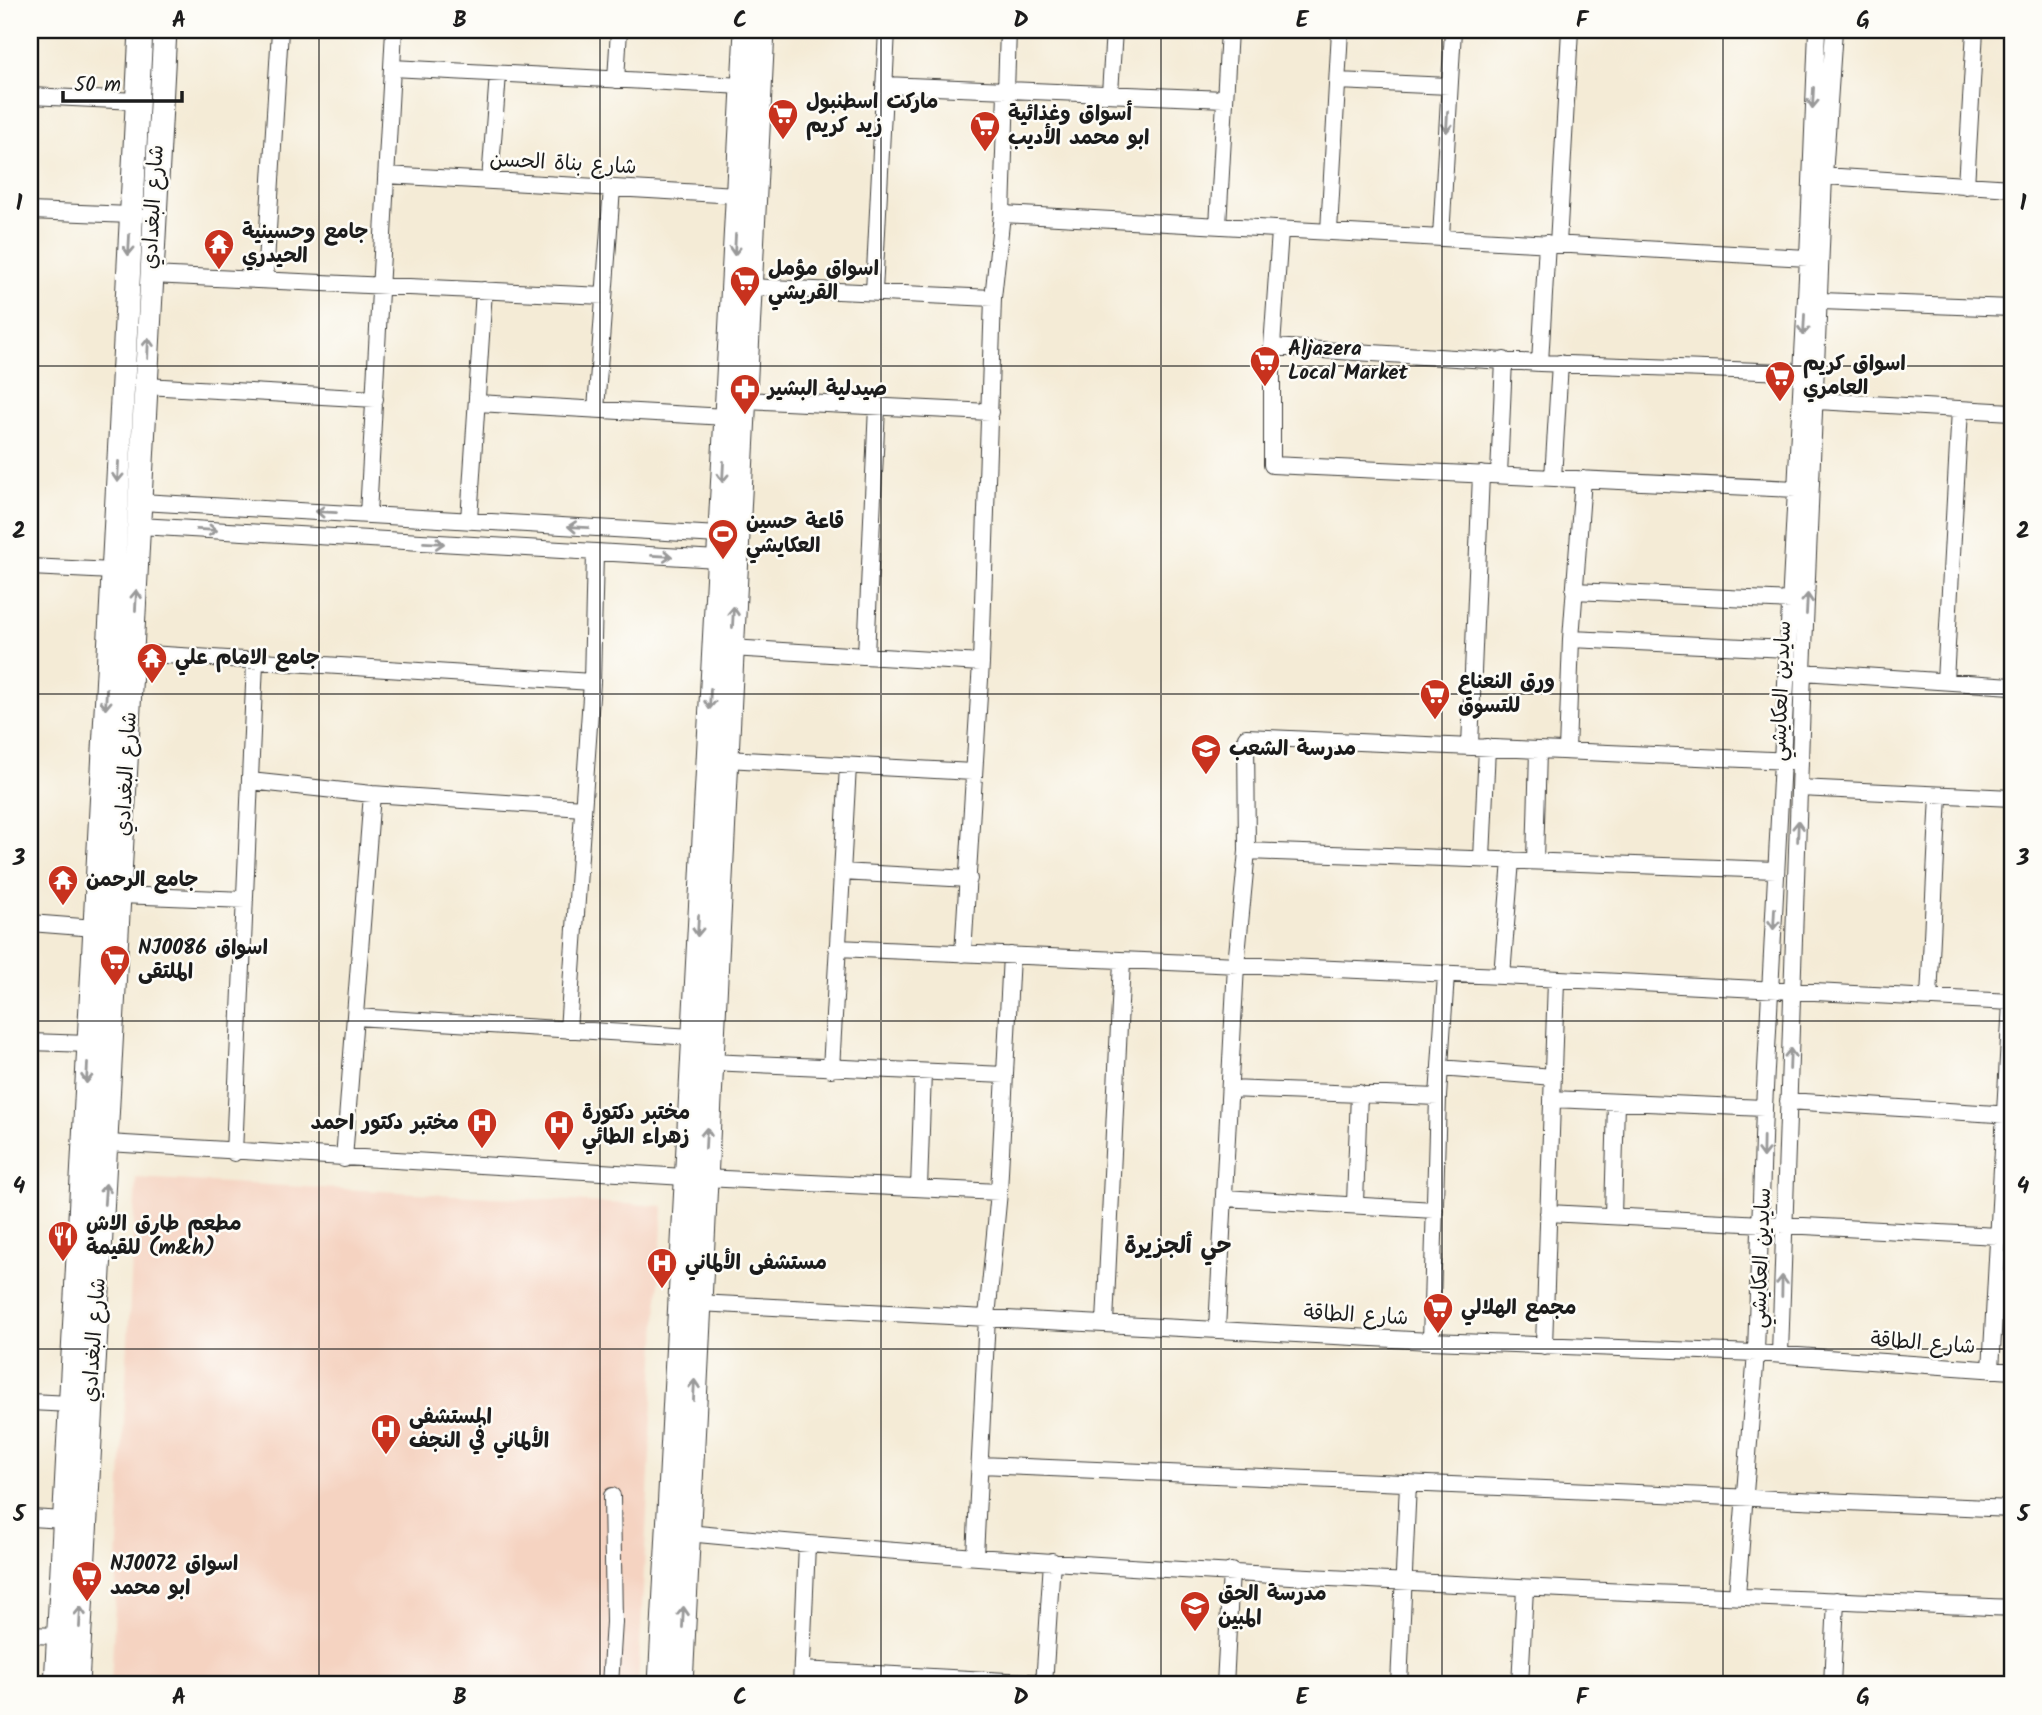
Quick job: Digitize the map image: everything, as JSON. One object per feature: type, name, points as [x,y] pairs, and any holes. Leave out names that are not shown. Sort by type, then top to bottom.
[{"type":"street","name":"شارع البغدادي","points":[[77,1685],[108,1143],[156,184],[137,101],[141,30]]},
{"type":"street","name":"شارع البغدادي","points":[[56,1685],[132,181],[147,139],[165,30]]},
{"type":"street","points":[[265,280],[280,30]]},
{"type":"street","points":[[368,515],[394,30]]},
{"type":"street","points":[[616,80],[619,30]]},
{"type":"street","points":[[746,30],[743,86],[748,145]]},
{"type":"street","points":[[660,1685],[694,1178],[710,1062],[718,559],[726,417],[744,181],[764,30]]},
{"type":"street","points":[[874,292],[887,30]]},
{"type":"street","points":[[963,954],[981,663],[993,298],[1002,214],[1008,30]]},
{"type":"street","points":[[1110,93],[1114,30]]},
{"type":"street","points":[[1219,226],[1229,30]]},
{"type":"street","points":[[1329,232],[1340,30]]},
{"type":"street","points":[[1441,237],[1452,30]]},
{"type":"street","points":[[1540,363],[1570,30]]},
{"type":"street","name":"سايدين العكايشي","points":[[1737,1595],[1756,1353],[1764,1108],[1791,601],[1817,401],[1810,373],[1808,258],[1817,30]]},
{"type":"street","name":"سايدين العكايشي","points":[[1780,1354],[1803,672],[1803,522],[1796,489],[1821,301],[1824,176],[1834,30]]},
{"type":"street","points":[[1966,186],[1975,30]]},
{"type":"street","points":[[392,68],[743,86]]},
{"type":"street","points":[[490,181],[498,74]]},
{"type":"street","points":[[1338,81],[1449,86]]},
{"type":"street","points":[[884,85],[1225,99]]},
{"type":"street","points":[[30,96],[137,101]]},
{"type":"street","name":"شارع بناة الحسن","points":[[386,175],[611,188],[744,181]]},
{"type":"street","points":[[132,181],[146,176],[156,184]]},
{"type":"street","points":[[1824,176],[2012,188]]},
{"type":"street","points":[[714,808],[726,759],[745,400],[749,286],[744,181]]},
{"type":"street","points":[[596,410],[611,188]]},
{"type":"street","points":[[30,211],[131,215]]},
{"type":"street","points":[[1002,214],[1808,258]]},
{"type":"street","points":[[1280,231],[1272,347],[1272,465],[1796,489]]},
{"type":"street","points":[[150,275],[604,296]]},
{"type":"street","points":[[749,286],[993,298]]},
{"type":"street","points":[[469,520],[484,290]]},
{"type":"street","points":[[1821,301],[2012,308]]},
{"type":"street","points":[[1272,347],[1540,363],[1810,373]]},
{"type":"street","points":[[1499,475],[1504,360]]},
{"type":"street","points":[[1553,478],[1560,363]]},
{"type":"street","points":[[146,386],[375,400]]},
{"type":"street","points":[[745,400],[990,412]]},
{"type":"street","points":[[1817,401],[2012,412]]},
{"type":"street","points":[[477,402],[726,417]]},
{"type":"street","points":[[866,656],[877,406]]},
{"type":"street","points":[[1945,681],[1959,409]]},
{"type":"street","points":[[1470,746],[1481,474]]},
{"type":"street","points":[[1567,751],[1571,639],[1583,479]]},
{"type":"street","points":[[141,502],[719,535]]},
{"type":"street","points":[[139,526],[718,559]]},
{"type":"street","points":[[568,1030],[592,682],[595,552]]},
{"type":"street","points":[[30,568],[113,572]]},
{"type":"street","points":[[1574,590],[1791,601]]},
{"type":"street","points":[[1571,639],[1788,649]]},
{"type":"street","points":[[731,648],[981,663]]},
{"type":"street","points":[[133,653],[592,682]]},
{"type":"street","points":[[234,1153],[256,662]]},
{"type":"street","points":[[1803,672],[2012,686]]},
{"type":"street","points":[[1217,1329],[1236,965],[1247,851],[1246,737],[1800,762]]},
{"type":"street","points":[[1482,859],[1487,747]]},
{"type":"street","points":[[1535,860],[1538,750]]},
{"type":"street","points":[[726,759],[973,772]]},
{"type":"street","points":[[831,1069],[848,766]]},
{"type":"street","points":[[250,781],[372,794],[583,808]]},
{"type":"street","points":[[1800,788],[2012,798]]},
{"type":"street","points":[[344,1159],[372,794]]},
{"type":"street","points":[[1929,998],[1939,794]]},
{"type":"street","points":[[681,1685],[698,1303],[693,1037],[713,834]]},
{"type":"street","points":[[1247,851],[1776,870]]},
{"type":"street","points":[[1502,976],[1511,860]]},
{"type":"street","points":[[841,872],[969,879]]},
{"type":"street","points":[[120,895],[245,900]]},
{"type":"street","points":[[30,923],[95,928]]},
{"type":"street","points":[[837,948],[1502,976],[2012,1002],[2009,1114],[1998,1236],[1991,1370]]},
{"type":"street","points":[[975,1556],[987,1317],[999,1192],[1011,956]]},
{"type":"street","points":[[1105,1323],[1122,961]]},
{"type":"street","points":[[1431,1341],[1438,1097],[1446,975]]},
{"type":"street","points":[[92,977],[102,985],[116,981]]},
{"type":"street","points":[[1544,1346],[1556,980]]},
{"type":"street","points":[[90,1006],[101,1000],[114,1009]]},
{"type":"street","points":[[355,1017],[693,1037]]},
{"type":"street","points":[[30,1042],[89,1044]]},
{"type":"street","points":[[710,1062],[1005,1075]]},
{"type":"street","points":[[1440,1069],[1553,1077]]},
{"type":"street","points":[[919,1188],[923,1072]]},
{"type":"street","points":[[1230,1089],[1438,1097]]},
{"type":"street","points":[[1355,1203],[1359,1093]]},
{"type":"street","points":[[1552,1099],[1764,1108]]},
{"type":"street","points":[[1788,1101],[2009,1114]]},
{"type":"street","points":[[1613,1216],[1616,1102]]},
{"type":"street","points":[[108,1143],[234,1153],[999,1192]]},
{"type":"street","points":[[1224,1198],[1355,1203],[1435,1210]]},
{"type":"street","points":[[1548,1213],[1998,1236]]},
{"type":"street","name":"شارع الطاقة","points":[[698,1303],[1431,1341],[1780,1354],[2012,1371]]},
{"type":"street","points":[[30,1402],[71,1404]]},
{"type":"street","points":[[981,1465],[2012,1509]]},
{"type":"street","points":[[1399,1685],[1408,1483]]},
{"type":"street","points":[[610,1685],[614,1622],[612,1496]]},
{"type":"street","points":[[30,1518],[65,1520]]},
{"type":"street","points":[[687,1533],[807,1545],[1525,1588],[2012,1608]]},
{"type":"street","points":[[807,1545],[802,1678],[1044,1684],[1052,1561]]},
{"type":"street","points":[[1226,1685],[1231,1571]]},
{"type":"street","points":[[1520,1685],[1525,1588]]},
{"type":"street","points":[[1832,1685],[1836,1600]]},
{"type":"street","points":[[30,1635],[59,1636]]},
{"type":"shaded area","name":"المستشفى الألماني في النجف","points":[[136,1178],[663,1206],[638,1685],[111,1685]]},
{"type":"place","name":"ماركت اسطنبول زيد كريم","points":[[783,141]]},
{"type":"place","name":"أسواق وغذائية ابو محمد الأديب","points":[[985,153]]},
{"type":"place","name":"جامع وحسينية الحيدري","points":[[219,271]]},
{"type":"place","name":"اسواق مؤمل القريشي","points":[[745,308]]},
{"type":"place","name":"Aljazera Local Market","points":[[1265,388]]},
{"type":"place","name":"اسواق كريم العامري","points":[[1780,403]]},
{"type":"place","name":"صيدلية البشير","points":[[745,416]]},
{"type":"place","name":"قاعة حسين العكايشي","points":[[723,561]]},
{"type":"place","name":"جامع الامام علي","points":[[152,685]]},
{"type":"place","name":"ورق النعناع للتسوق","points":[[1435,721]]},
{"type":"place","name":"مدرسة الشعب","points":[[1206,776]]},
{"type":"place","name":"جامع الرحمن","points":[[63,907]]},
{"type":"place","name":"NJ0086 اسواق الملتقى","points":[[115,987]]},
{"type":"place","name":"مختبر دكتور احمد","points":[[482,1150]]},
{"type":"place","name":"مختبر دكتورة زهراء الطائي","points":[[559,1152]]},
{"type":"place","name":"مطعم طارق الاش للقيمة (m&h)","points":[[63,1263]]},
{"type":"place","name":"مستشفى الألماني","points":[[662,1290]]},
{"type":"place","name":"مجمع الهلالي","points":[[1438,1335]]},
{"type":"place","name":"المستشفى الألماني في النجف","points":[[386,1456]]},
{"type":"place","name":"NJ0072 اسواق ابو محمد","points":[[87,1603]]},
{"type":"place","name":"مدرسة الحق المبين","points":[[1195,1633]]},
{"type":"district","name":"حي ألجزيرة","points":[[1178,1247]]}]
